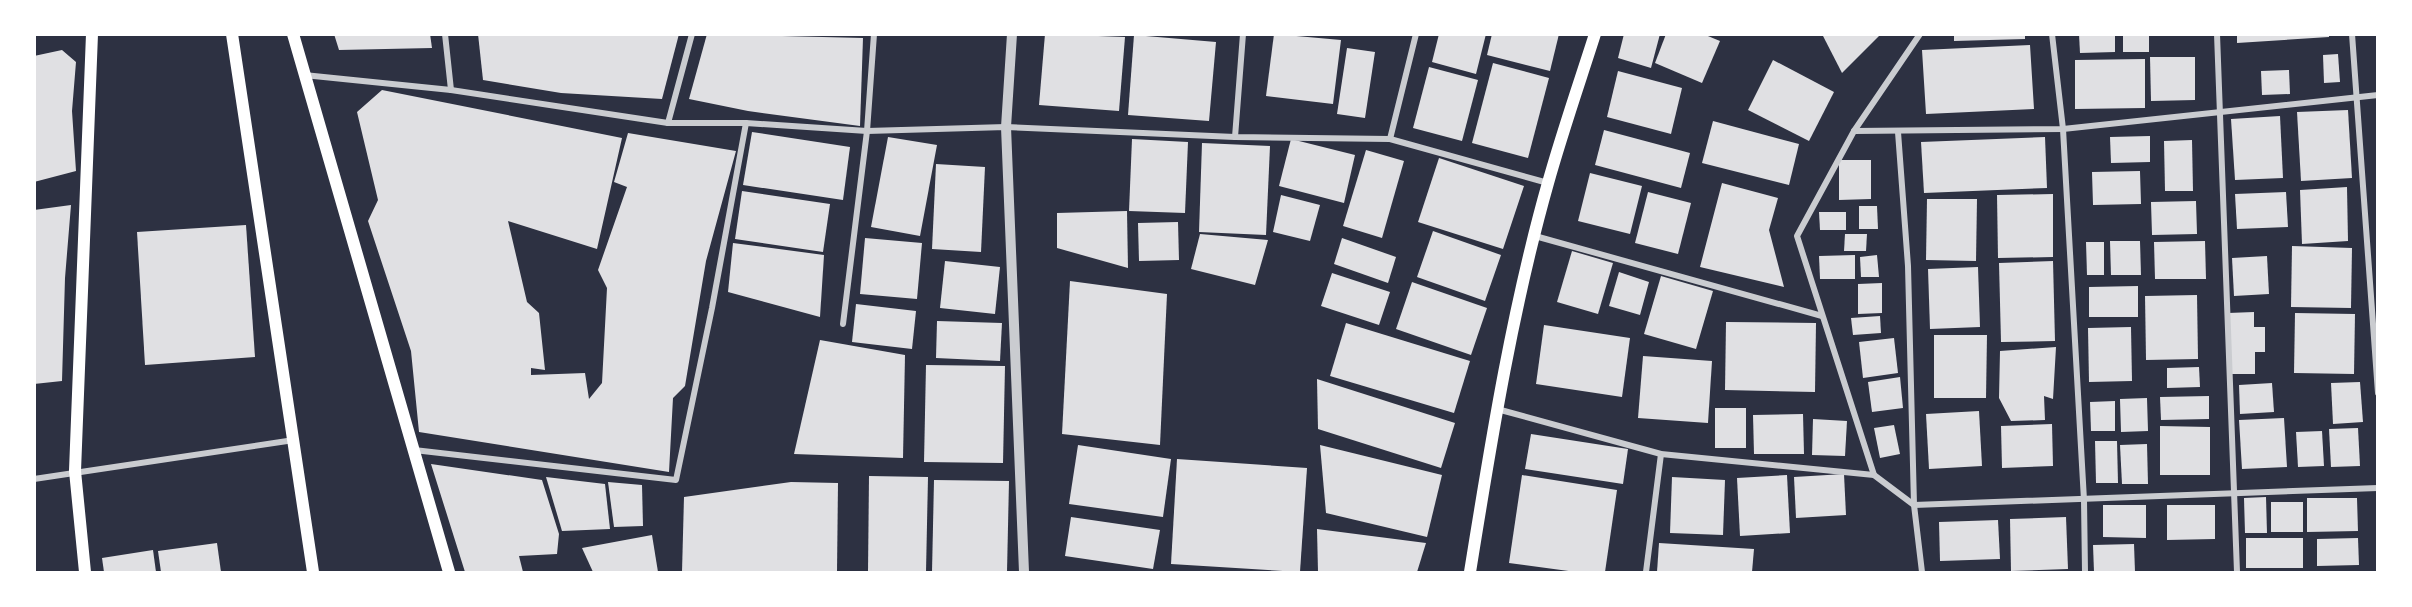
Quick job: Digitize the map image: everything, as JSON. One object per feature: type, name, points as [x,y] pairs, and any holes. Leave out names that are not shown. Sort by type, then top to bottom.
[{"type":"main road","points":[[85,573],[75,471],[92,34]]},
{"type":"main road","points":[[232,34],[314,573]]},
{"type":"main road","points":[[293,34],[449,573]]},
{"type":"main road","points":[[1470,573],[1496,409],[1535,236],[1548,183],[1594,34]]},
{"type":"street","points":[[445,34],[451,90]]},
{"type":"street","points":[[668,123],[692,34]]},
{"type":"street","points":[[843,324],[867,131],[874,34]]},
{"type":"street","points":[[1012,34],[1006,127],[1024,573]]},
{"type":"street","points":[[1235,137],[1243,34]]},
{"type":"street","points":[[1390,139],[1416,34]]},
{"type":"street","points":[[1874,475],[1797,236],[1854,131],[1920,34]]},
{"type":"street","points":[[2052,34],[2063,129],[2084,500],[2085,573]]},
{"type":"street","points":[[2217,34],[2237,573]]},
{"type":"street","points":[[2352,34],[2378,393]]},
{"type":"street","points":[[304,75],[451,90],[668,123],[746,123],[867,131],[1006,127],[1235,137],[1390,139],[1548,183]]},
{"type":"street","points":[[1854,131],[2063,129],[2378,95]]},
{"type":"street","points":[[413,450],[676,480],[712,308],[746,123]]},
{"type":"street","points":[[1898,132],[1908,266],[1914,505],[1922,573]]},
{"type":"street","points":[[1535,236],[1822,316]]},
{"type":"street","points":[[1496,409],[1661,454],[1874,475],[1914,505],[2378,488]]},
{"type":"street","points":[[34,479],[75,471],[294,440]]},
{"type":"street","points":[[1646,573],[1661,454]]},
{"type":"building","points":[[334,34],[430,34],[432,48],[339,50]]},
{"type":"building","points":[[478,34],[679,34],[662,99],[561,93],[483,80]]},
{"type":"building","points":[[707,34],[863,38],[860,126],[748,111],[689,99]]},
{"type":"building","points":[[1045,34],[1125,37],[1119,111],[1039,105]]},
{"type":"building","points":[[1274,34],[1341,40],[1333,104],[1266,96]]},
{"type":"building","points":[[1439,34],[1486,34],[1476,74],[1432,62]]},
{"type":"building","points":[[1492,34],[1559,34],[1550,71],[1487,55]]},
{"type":"building","points":[[1624,34],[1660,34],[1651,68],[1618,58]]},
{"type":"building","points":[[1666,34],[1703,34],[1720,41],[1702,83],[1655,63]]},
{"type":"building","points":[[1822,34],[1881,34],[1842,73]]},
{"type":"building","points":[[1954,34],[2025,34],[2025,39],[1954,41]]},
{"type":"building","points":[[2079,34],[2115,34],[2115,52],[2080,53]]},
{"type":"building","points":[[2123,34],[2149,34],[2149,52],[2123,52]]},
{"type":"building","points":[[2237,34],[2329,34],[2329,37],[2237,43]]},
{"type":"building","points":[[1134,35],[1216,42],[1209,121],[1128,115]]},
{"type":"building","points":[[2030,45],[2034,109],[1926,114],[1922,50]]},
{"type":"building","points":[[1347,48],[1375,52],[1365,118],[1337,114]]},
{"type":"building","points":[[62,50],[76,62],[72,111],[76,171],[34,182],[34,56]]},
{"type":"building","points":[[2338,54],[2340,82],[2324,83],[2323,55]]},
{"type":"building","points":[[2150,57],[2195,57],[2195,100],[2151,101]]},
{"type":"building","points":[[2145,59],[2145,108],[2075,109],[2075,60]]},
{"type":"building","points":[[1773,60],[1834,92],[1809,141],[1748,110]]},
{"type":"building","points":[[1493,63],[1549,78],[1528,158],[1472,143]]},
{"type":"building","points":[[1429,67],[1478,80],[1462,141],[1413,128]]},
{"type":"building","points":[[2289,70],[2290,94],[2262,95],[2261,71]]},
{"type":"building","points":[[1618,71],[1682,88],[1671,134],[1607,117]]},
{"type":"building","points":[[382,90],[622,138],[597,249],[508,221],[527,302],[539,313],[545,370],[531,368],[531,375],[585,373],[589,399],[602,383],[607,288],[598,270],[627,187],[614,182],[628,133],[736,151],[706,261],[685,386],[673,398],[669,472],[419,432],[411,351],[368,221],[378,200],[357,112]]},
{"type":"building","points":[[2348,110],[2352,178],[2301,181],[2297,112]]},
{"type":"building","points":[[2280,116],[2283,178],[2235,180],[2231,119]]},
{"type":"building","points":[[1713,121],[1799,144],[1789,185],[1702,163]]},
{"type":"building","points":[[1604,130],[1690,153],[1681,188],[1595,165]]},
{"type":"building","points":[[752,132],[850,147],[843,200],[743,185]]},
{"type":"building","points":[[2150,136],[2150,162],[2111,163],[2110,137]]},
{"type":"building","points":[[888,137],[937,145],[920,236],[871,227]]},
{"type":"building","points":[[2045,137],[2047,188],[1924,193],[1921,142]]},
{"type":"building","points":[[1132,139],[1188,142],[1185,213],[1129,211]]},
{"type":"building","points":[[1291,139],[1355,155],[1344,203],[1279,186]]},
{"type":"building","points":[[2192,140],[2193,191],[2165,191],[2164,141]]},
{"type":"building","points":[[1202,143],[1270,146],[1266,235],[1199,232]]},
{"type":"building","points":[[1366,150],[1404,161],[1382,238],[1343,226]]},
{"type":"building","points":[[1439,158],[1524,186],[1503,249],[1418,222]]},
{"type":"building","points":[[1839,160],[1871,160],[1871,199],[1839,200]]},
{"type":"building","points":[[936,164],[985,167],[981,252],[932,249]]},
{"type":"building","points":[[2140,171],[2141,204],[2093,205],[2092,172]]},
{"type":"building","points":[[1590,173],[1642,186],[1630,234],[1578,221]]},
{"type":"building","points":[[1722,183],[1778,198],[1769,230],[1784,287],[1700,267]]},
{"type":"building","points":[[2347,187],[2348,241],[2302,244],[2300,190]]},
{"type":"building","points":[[742,191],[830,204],[823,252],[735,239]]},
{"type":"building","points":[[1648,192],[1691,203],[1678,254],[1635,243]]},
{"type":"building","points":[[2286,192],[2288,227],[2237,229],[2235,194]]},
{"type":"building","points":[[2053,194],[2053,257],[1998,258],[1997,195]]},
{"type":"building","points":[[1281,195],[1320,205],[1310,241],[1273,232]]},
{"type":"building","points":[[1927,199],[1977,199],[1976,261],[1926,260]]},
{"type":"building","points":[[2196,201],[2197,234],[2152,235],[2151,202]]},
{"type":"building","points":[[71,205],[65,278],[62,381],[34,384],[34,210]]},
{"type":"building","points":[[1859,206],[1877,206],[1878,229],[1859,229]]},
{"type":"building","points":[[1127,211],[1128,268],[1057,248],[1057,213]]},
{"type":"building","points":[[1819,212],[1846,212],[1846,230],[1820,230]]},
{"type":"building","points":[[1178,222],[1179,260],[1139,261],[1138,223]]},
{"type":"building","points":[[246,225],[255,357],[145,365],[137,232]]},
{"type":"building","points":[[1433,231],[1501,255],[1485,301],[1417,277]]},
{"type":"building","points":[[1200,234],[1268,240],[1255,285],[1191,269]]},
{"type":"building","points":[[1845,234],[1867,234],[1866,251],[1844,251]]},
{"type":"building","points":[[865,238],[922,243],[917,299],[860,294]]},
{"type":"building","points":[[1342,238],[1396,257],[1388,283],[1334,264]]},
{"type":"building","points":[[2110,241],[2140,241],[2141,275],[2111,275]]},
{"type":"building","points":[[2205,241],[2206,279],[2155,279],[2154,242]]},
{"type":"building","points":[[2086,242],[2104,242],[2104,275],[2087,275]]},
{"type":"building","points":[[733,243],[824,255],[820,317],[728,292]]},
{"type":"building","points":[[2292,246],[2352,248],[2351,308],[2291,307]]},
{"type":"building","points":[[1572,251],[1613,263],[1598,314],[1557,302]]},
{"type":"building","points":[[1855,255],[1855,279],[1820,279],[1819,256]]},
{"type":"building","points":[[1877,255],[1879,277],[1861,277],[1860,257]]},
{"type":"building","points":[[2267,256],[2269,294],[2234,296],[2232,258]]},
{"type":"building","points":[[945,261],[1000,267],[995,314],[940,308]]},
{"type":"building","points":[[2053,261],[2055,341],[2001,342],[1999,263]]},
{"type":"building","points":[[1978,267],[1980,327],[1930,329],[1928,269]]},
{"type":"building","points":[[1619,272],[1649,282],[1640,315],[1609,306]]},
{"type":"building","points":[[1332,273],[1390,292],[1379,325],[1321,306]]},
{"type":"building","points":[[1661,276],[1713,291],[1696,349],[1644,334]]},
{"type":"building","points":[[1070,281],[1167,294],[1160,445],[1062,434]]},
{"type":"building","points":[[1412,282],[1487,308],[1471,355],[1396,329]]},
{"type":"building","points":[[1882,283],[1882,313],[1858,314],[1858,284]]},
{"type":"building","points":[[2138,286],[2138,317],[2089,317],[2089,287]]},
{"type":"building","points":[[2197,295],[2198,359],[2146,360],[2145,296]]},
{"type":"building","points":[[856,304],[916,311],[912,349],[852,342]]},
{"type":"building","points":[[2254,312],[2254,327],[2265,327],[2265,352],[2255,352],[2255,374],[2231,374],[2228,313]]},
{"type":"building","points":[[2295,313],[2355,314],[2354,374],[2294,373]]},
{"type":"building","points":[[1880,316],[1881,333],[1853,335],[1851,318]]},
{"type":"building","points":[[937,321],[1002,323],[1000,361],[936,358]]},
{"type":"building","points":[[1726,322],[1816,323],[1815,392],[1725,390]]},
{"type":"building","points":[[1346,323],[1470,361],[1454,413],[1330,376]]},
{"type":"building","points":[[1544,325],[1630,338],[1622,397],[1536,384]]},
{"type":"building","points":[[2131,327],[2132,381],[2089,382],[2088,328]]},
{"type":"building","points":[[1934,335],[1987,335],[1986,398],[1934,398]]},
{"type":"building","points":[[1894,338],[1898,373],[1863,378],[1859,342]]},
{"type":"building","points":[[820,340],[905,355],[903,458],[794,454]]},
{"type":"building","points":[[2056,347],[2053,399],[2044,396],[2045,420],[2011,421],[1999,398],[2000,351]]},
{"type":"building","points":[[1643,356],[1712,361],[1708,423],[1638,418]]},
{"type":"building","points":[[926,365],[1005,366],[1003,463],[924,462]]},
{"type":"building","points":[[2199,367],[2200,387],[2167,388],[2167,368]]},
{"type":"building","points":[[1900,377],[1903,408],[1872,412],[1868,382]]},
{"type":"building","points":[[1317,379],[1455,423],[1441,468],[1318,429]]},
{"type":"building","points":[[2360,382],[2363,422],[2333,424],[2331,383]]},
{"type":"building","points":[[2272,383],[2274,412],[2240,414],[2239,385]]},
{"type":"building","points":[[2209,396],[2209,419],[2161,420],[2160,397]]},
{"type":"building","points":[[2147,398],[2148,431],[2121,432],[2120,399]]},
{"type":"building","points":[[2115,401],[2115,431],[2091,431],[2090,402]]},
{"type":"building","points":[[1715,408],[1746,408],[1746,448],[1715,448]]},
{"type":"building","points":[[1979,411],[1982,466],[1929,469],[1926,414]]},
{"type":"building","points":[[1803,414],[1804,454],[1754,454],[1753,415]]},
{"type":"building","points":[[2284,418],[2287,467],[2242,469],[2239,420]]},
{"type":"building","points":[[1813,419],[1847,421],[1845,456],[1812,455]]},
{"type":"building","points":[[2052,424],[2053,466],[2002,468],[2001,426]]},
{"type":"building","points":[[1894,425],[1900,454],[1880,458],[1874,428]]},
{"type":"building","points":[[2160,426],[2210,427],[2210,475],[2160,475]]},
{"type":"building","points":[[2358,428],[2360,466],[2331,467],[2329,429]]},
{"type":"building","points":[[2322,431],[2324,466],[2298,467],[2296,432]]},
{"type":"building","points":[[1531,434],[1628,449],[1623,484],[1525,469]]},
{"type":"building","points":[[2095,441],[2117,441],[2118,483],[2096,483]]},
{"type":"building","points":[[2147,444],[2148,484],[2122,484],[2120,445]]},
{"type":"building","points":[[1078,445],[1171,459],[1163,517],[1069,504]]},
{"type":"building","points":[[1320,445],[1442,475],[1427,537],[1326,513]]},
{"type":"building","points":[[1177,459],[1307,468],[1300,572],[1171,564]]},
{"type":"building","points":[[431,464],[542,480],[559,534],[557,554],[519,556],[523,572],[465,572]]},
{"type":"building","points":[[1844,474],[1846,515],[1796,518],[1794,477]]},
{"type":"building","points":[[1522,475],[1617,490],[1605,572],[1576,572],[1509,563]]},
{"type":"building","points":[[1787,475],[1790,533],[1740,536],[1737,478]]},
{"type":"building","points":[[869,476],[928,477],[926,572],[868,572]]},
{"type":"building","points":[[546,477],[605,484],[610,529],[562,531]]},
{"type":"building","points":[[1672,477],[1725,480],[1723,535],[1670,533]]},
{"type":"building","points":[[934,480],[1009,481],[1007,572],[932,572]]},
{"type":"building","points":[[608,482],[642,485],[643,526],[614,527]]},
{"type":"building","points":[[791,482],[838,483],[837,572],[682,572],[684,497]]},
{"type":"building","points":[[2266,497],[2267,533],[2245,533],[2244,498]]},
{"type":"building","points":[[2307,498],[2357,498],[2358,531],[2307,532]]},
{"type":"building","points":[[2271,502],[2303,502],[2303,532],[2271,532]]},
{"type":"building","points":[[2103,505],[2146,505],[2146,538],[2103,537]]},
{"type":"building","points":[[2167,505],[2215,505],[2215,539],[2167,540]]},
{"type":"building","points":[[1071,517],[1160,530],[1153,569],[1065,556]]},
{"type":"building","points":[[2066,517],[2068,569],[2011,571],[2010,519]]},
{"type":"building","points":[[1998,520],[2000,559],[1940,561],[1939,522]]},
{"type":"building","points":[[1317,529],[1426,543],[1417,572],[1318,572]]},
{"type":"building","points":[[652,535],[658,572],[593,572],[582,548]]},
{"type":"building","points":[[2246,538],[2303,538],[2303,568],[2246,568]]},
{"type":"building","points":[[2358,538],[2359,565],[2317,566],[2317,539]]},
{"type":"building","points":[[217,543],[221,572],[161,572],[158,551]]},
{"type":"building","points":[[1659,543],[1754,549],[1752,572],[1657,572]]},
{"type":"building","points":[[2134,544],[2135,572],[2094,572],[2093,545]]},
{"type":"building","points":[[153,550],[156,572],[104,572],[102,558]]}]
